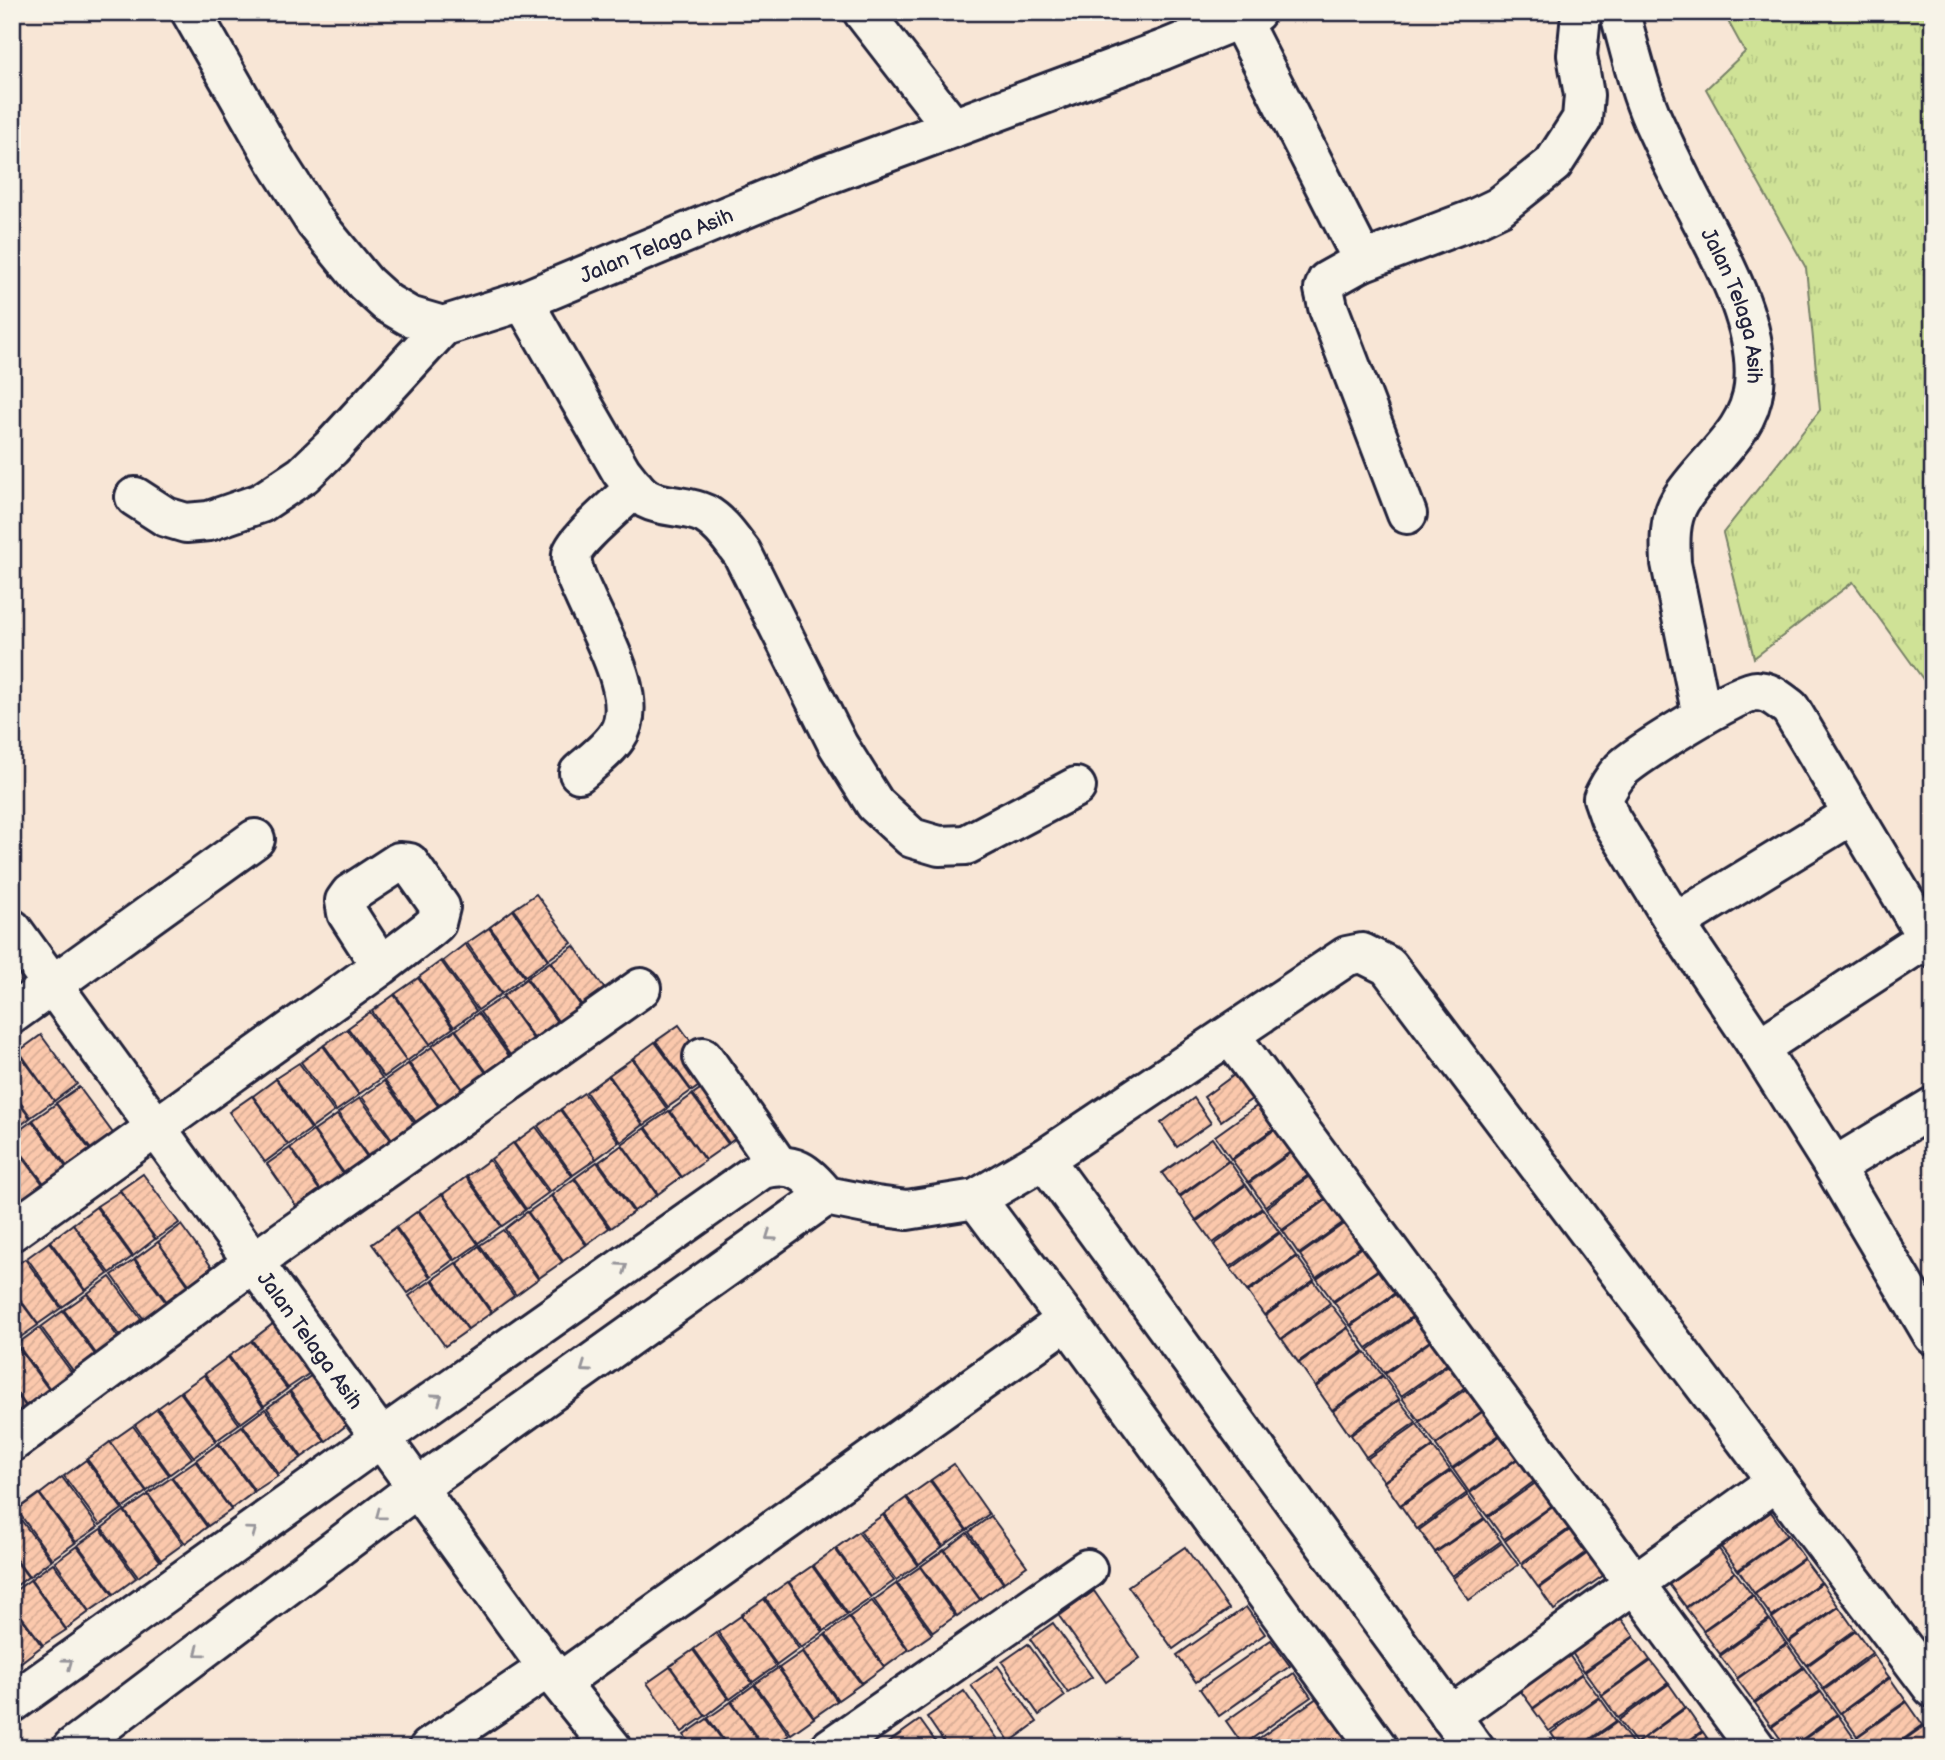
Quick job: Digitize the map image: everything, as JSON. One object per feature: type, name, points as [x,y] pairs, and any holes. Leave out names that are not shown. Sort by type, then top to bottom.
[{"type":"street","points":[[135,497],[166,517],[186,523],[209,521],[261,503],[303,475],[331,449],[443,326],[409,316],[387,303],[365,283],[315,222],[276,161],[191,12]]},
{"type":"street","points":[[863,12],[953,128]]},
{"type":"street","points":[[1407,514],[1328,307],[1324,289],[1327,281],[1361,262],[1499,207],[1553,164],[1581,119],[1584,95],[1577,55],[1578,13]]},
{"type":"street","name":"Jalan Telaga Asih","points":[[1578,13],[1626,13],[1652,118],[1710,236],[1749,329],[1754,362],[1754,388],[1746,415],[1728,444],[1681,501],[1672,522],[1671,563],[1702,716]]},
{"type":"street","points":[[1248,16],[1361,262]]},
{"type":"street","name":"Jalan Telaga Asih","points":[[443,326],[523,300],[818,178],[1248,16]]},
{"type":"street","points":[[523,300],[621,471],[635,488],[649,500],[693,509],[708,515],[723,528],[743,553],[838,745],[875,804],[912,838],[939,846],[966,845],[1076,787]]},
{"type":"street","points":[[579,773],[617,736],[624,720],[625,695],[580,586],[573,567],[572,554],[581,540],[635,488]]},
{"type":"street","points":[[1759,1048],[1930,943],[1790,708],[1771,694],[1754,690],[1702,716],[1623,768],[1612,780],[1603,798],[1610,818],[1675,923],[1759,1048],[1834,1167],[1923,1295],[1933,1335]]},
{"type":"street","points":[[1675,923],[1853,814]]},
{"type":"street","points":[[12,1014],[255,839]]},
{"type":"street","name":"Jalan Telaga Asih","points":[[12,929],[554,1675],[612,1748]]},
{"type":"street","points":[[12,1703],[762,1169],[778,1165],[811,1177],[826,1196],[876,1206],[907,1210],[976,1199],[1044,1159],[1347,956],[1362,953],[1388,966],[1933,1688]]},
{"type":"street","points":[[12,1231],[382,966]]},
{"type":"street","points":[[12,1443],[255,1261],[641,988]]},
{"type":"street","points":[[1230,1035],[1756,1748]]},
{"type":"street","points":[[703,1057],[778,1165]]},
{"type":"street","points":[[1834,1167],[1933,1107]]},
{"type":"street","points":[[1044,1159],[1474,1748]]},
{"type":"street","points":[[72,1748],[418,1487],[826,1196]]},
{"type":"street","points":[[976,1199],[1378,1748]]},
{"type":"street","points":[[429,1748],[554,1675],[1067,1320]]},
{"type":"street","points":[[1450,1716],[1777,1481]]},
{"type":"street","points":[[830,1748],[1087,1569]]},
{"type":"green space","points":[[1723,12],[1933,12],[1933,693],[1853,582],[1754,658],[1723,533],[1820,410],[1806,268],[1706,89],[1745,52]]},
{"type":"building","points":[[536,894],[572,943],[549,959],[514,909]]},
{"type":"building","points":[[513,910],[548,960],[525,976],[490,927]]},
{"type":"building","points":[[489,928],[524,977],[502,993],[467,943]]},
{"type":"building","points":[[465,944],[501,994],[478,1010],[443,961]]},
{"type":"building","points":[[574,946],[609,995],[586,1011],[551,962]]},
{"type":"building","points":[[441,961],[476,1011],[454,1027],[419,977]]},
{"type":"building","points":[[550,962],[585,1012],[563,1028],[527,978]]},
{"type":"building","points":[[418,978],[453,1028],[430,1044],[395,994]]},
{"type":"building","points":[[526,979],[562,1029],[539,1045],[503,996]]},
{"type":"building","points":[[394,995],[430,1044],[407,1061],[372,1011]]},
{"type":"building","points":[[503,997],[538,1046],[515,1062],[480,1012]]},
{"type":"building","points":[[370,1012],[406,1061],[384,1077],[348,1028]]},
{"type":"building","points":[[478,1013],[514,1063],[492,1079],[456,1030]]},
{"type":"building","points":[[679,1025],[715,1075],[692,1091],[656,1041]]},
{"type":"building","points":[[347,1029],[382,1078],[359,1094],[324,1045]]},
{"type":"building","points":[[455,1030],[491,1080],[468,1096],[432,1046]]},
{"type":"building","points":[[41,1035],[77,1084],[54,1101],[19,1051]]},
{"type":"building","points":[[655,1042],[691,1091],[668,1107],[633,1058]]},
{"type":"building","points":[[323,1046],[359,1095],[336,1111],[301,1062]]},
{"type":"building","points":[[432,1047],[467,1097],[444,1112],[409,1063]]},
{"type":"building","points":[[18,1052],[54,1101],[31,1117],[12,1091],[12,1056]]},
{"type":"building","points":[[632,1059],[667,1109],[644,1125],[609,1075]]},
{"type":"building","points":[[299,1063],[334,1112],[312,1128],[276,1078]]},
{"type":"building","points":[[408,1064],[443,1113],[421,1129],[385,1080]]},
{"type":"building","points":[[1238,1072],[1256,1096],[1221,1121],[1204,1097]]},
{"type":"building","points":[[608,1076],[643,1125],[621,1142],[586,1092]]},
{"type":"building","points":[[716,1078],[751,1127],[729,1143],[693,1094]]},
{"type":"building","points":[[276,1079],[311,1129],[288,1145],[253,1096]]},
{"type":"building","points":[[384,1081],[420,1131],[397,1146],[362,1097]]},
{"type":"building","points":[[79,1087],[115,1136],[93,1152],[56,1103]]},
{"type":"building","points":[[584,1093],[619,1142],[596,1159],[561,1109]]},
{"type":"building","points":[[12,1094],[30,1118],[12,1132]]},
{"type":"building","points":[[692,1095],[728,1144],[705,1160],[670,1111]]},
{"type":"building","points":[[252,1096],[288,1145],[265,1162],[229,1112]]},
{"type":"building","points":[[360,1098],[396,1147],[373,1164],[338,1113]]},
{"type":"building","points":[[1194,1098],[1211,1123],[1177,1147],[1161,1123]]},
{"type":"building","points":[[1264,1101],[1280,1124],[1231,1159],[1215,1136]]},
{"type":"building","points":[[56,1104],[92,1153],[69,1169],[33,1120]]},
{"type":"building","points":[[560,1110],[596,1159],[573,1175],[538,1126]]},
{"type":"building","points":[[669,1111],[705,1161],[682,1177],[646,1127]]},
{"type":"building","points":[[337,1115],[372,1164],[349,1180],[314,1131]]},
{"type":"building","points":[[32,1121],[68,1170],[46,1186],[12,1140],[12,1136]]},
{"type":"building","points":[[1281,1125],[1297,1147],[1248,1182],[1232,1160]]},
{"type":"building","points":[[536,1127],[572,1176],[550,1192],[514,1143]]},
{"type":"building","points":[[645,1128],[681,1177],[658,1194],[622,1144]]},
{"type":"building","points":[[313,1131],[348,1181],[326,1197],[290,1148]]},
{"type":"building","points":[[1212,1138],[1228,1161],[1179,1196],[1162,1173]]},
{"type":"building","points":[[12,1143],[45,1187],[22,1204],[12,1190]]},
{"type":"building","points":[[513,1143],[548,1193],[526,1209],[491,1159]]},
{"type":"building","points":[[622,1145],[657,1195],[634,1211],[599,1162]]},
{"type":"building","points":[[290,1148],[325,1198],[302,1214],[267,1164]]},
{"type":"building","points":[[1298,1148],[1314,1171],[1265,1206],[1249,1183]]},
{"type":"building","points":[[489,1160],[525,1210],[502,1226],[467,1176]]},
{"type":"building","points":[[1229,1161],[1245,1184],[1196,1220],[1180,1197]]},
{"type":"building","points":[[597,1162],[633,1212],[611,1228],[575,1178]]},
{"type":"building","points":[[1315,1172],[1331,1195],[1282,1230],[1266,1208]]},
{"type":"building","points":[[143,1174],[179,1223],[156,1239],[120,1190]]},
{"type":"building","points":[[466,1177],[501,1226],[478,1243],[443,1194]]},
{"type":"building","points":[[574,1179],[609,1228],[587,1244],[552,1195]]},
{"type":"building","points":[[1246,1185],[1262,1208],[1213,1243],[1197,1221]]},
{"type":"building","points":[[120,1191],[155,1239],[133,1256],[97,1206]]},
{"type":"building","points":[[442,1194],[478,1244],[455,1260],[419,1210]]},
{"type":"building","points":[[551,1196],[586,1245],[563,1261],[528,1212]]},
{"type":"building","points":[[1332,1196],[1348,1219],[1299,1254],[1283,1231]]},
{"type":"building","points":[[96,1207],[132,1257],[110,1273],[73,1224]]},
{"type":"building","points":[[1263,1209],[1279,1232],[1230,1267],[1214,1245]]},
{"type":"building","points":[[418,1211],[453,1260],[431,1276],[396,1227]]},
{"type":"building","points":[[527,1212],[562,1262],[539,1278],[505,1229]]},
{"type":"building","points":[[1349,1220],[1366,1243],[1316,1278],[1300,1255]]},
{"type":"building","points":[[73,1224],[108,1274],[86,1290],[50,1241]]},
{"type":"building","points":[[181,1225],[217,1274],[194,1291],[158,1242]]},
{"type":"building","points":[[395,1228],[430,1277],[408,1293],[372,1244]]},
{"type":"building","points":[[503,1230],[538,1279],[516,1295],[480,1245]]},
{"type":"building","points":[[1280,1233],[1296,1256],[1247,1291],[1231,1269]]},
{"type":"building","points":[[49,1242],[85,1291],[62,1307],[27,1258]]},
{"type":"building","points":[[158,1242],[193,1292],[171,1307],[135,1259]]},
{"type":"building","points":[[1366,1244],[1383,1266],[1333,1301],[1317,1279]]},
{"type":"building","points":[[479,1246],[514,1296],[492,1312],[457,1263]]},
{"type":"building","points":[[1297,1257],[1314,1280],[1264,1315],[1248,1292]]},
{"type":"building","points":[[25,1259],[61,1308],[38,1324],[12,1288],[12,1268]]},
{"type":"building","points":[[134,1260],[170,1308],[148,1325],[112,1275]]},
{"type":"building","points":[[456,1263],[491,1313],[468,1329],[433,1279]]},
{"type":"building","points":[[1383,1267],[1399,1290],[1350,1325],[1334,1302]]},
{"type":"building","points":[[110,1277],[146,1326],[124,1342],[88,1293]]},
{"type":"building","points":[[432,1280],[468,1330],[445,1346],[409,1296]]},
{"type":"building","points":[[1314,1281],[1330,1303],[1281,1339],[1265,1316]]},
{"type":"building","points":[[12,1290],[38,1325],[15,1341],[12,1337]]},
{"type":"building","points":[[1400,1291],[1416,1314],[1367,1348],[1351,1326]]},
{"type":"building","points":[[87,1294],[122,1343],[100,1359],[64,1310]]},
{"type":"building","points":[[1331,1305],[1348,1327],[1298,1362],[1282,1339]]},
{"type":"building","points":[[63,1311],[99,1360],[77,1376],[41,1327]]},
{"type":"building","points":[[1417,1315],[1434,1338],[1384,1373],[1368,1350]]},
{"type":"building","points":[[274,1323],[310,1373],[288,1388],[252,1340]]},
{"type":"building","points":[[39,1328],[75,1377],[53,1393],[17,1344]]},
{"type":"building","points":[[1348,1328],[1364,1351],[1315,1386],[1299,1363]]},
{"type":"building","points":[[1434,1339],[1451,1361],[1401,1396],[1385,1374]]},
{"type":"building","points":[[251,1341],[287,1389],[264,1406],[229,1356]]},
{"type":"building","points":[[16,1345],[52,1394],[29,1410],[12,1386],[12,1348]]},
{"type":"building","points":[[1365,1352],[1382,1375],[1332,1410],[1316,1387]]},
{"type":"building","points":[[228,1357],[263,1407],[241,1423],[205,1374]]},
{"type":"building","points":[[1451,1363],[1468,1385],[1419,1421],[1402,1398]]},
{"type":"building","points":[[204,1375],[239,1424],[217,1440],[181,1391]]},
{"type":"building","points":[[312,1375],[348,1424],[326,1441],[290,1391]]},
{"type":"building","points":[[1383,1376],[1399,1399],[1349,1434],[1333,1411]]},
{"type":"building","points":[[1469,1387],[1485,1409],[1436,1444],[1419,1422]]},
{"type":"building","points":[[12,1388],[29,1411],[12,1423]]},
{"type":"building","points":[[180,1392],[216,1441],[194,1457],[158,1408]]},
{"type":"building","points":[[289,1392],[325,1441],[302,1457],[267,1408]]},
{"type":"building","points":[[1399,1400],[1416,1422],[1366,1457],[1351,1435]]},
{"type":"building","points":[[157,1409],[192,1458],[170,1474],[135,1425]]},
{"type":"building","points":[[265,1409],[301,1458],[279,1474],[243,1425]]},
{"type":"building","points":[[1485,1410],[1502,1433],[1452,1468],[1436,1445]]},
{"type":"building","points":[[1417,1424],[1433,1446],[1384,1481],[1367,1459]]},
{"type":"building","points":[[133,1426],[169,1475],[147,1491],[110,1442]]},
{"type":"building","points":[[242,1426],[278,1476],[255,1491],[219,1443]]},
{"type":"building","points":[[1503,1434],[1519,1457],[1469,1492],[1453,1469]]},
{"type":"building","points":[[110,1442],[146,1492],[123,1508],[87,1459]]},
{"type":"building","points":[[218,1444],[254,1492],[231,1509],[196,1460]]},
{"type":"building","points":[[1433,1447],[1450,1470],[1400,1505],[1384,1482]]},
{"type":"building","points":[[1519,1458],[1536,1480],[1487,1516],[1470,1493]]},
{"type":"building","points":[[86,1460],[122,1509],[100,1525],[64,1476]]},
{"type":"building","points":[[195,1461],[231,1510],[208,1526],[172,1477]]},
{"type":"building","points":[[954,1464],[989,1514],[967,1530],[931,1480]]},
{"type":"building","points":[[1451,1471],[1467,1493],[1417,1529],[1401,1506]]},
{"type":"building","points":[[62,1477],[98,1527],[76,1542],[40,1494]]},
{"type":"building","points":[[171,1478],[207,1527],[185,1543],[148,1494]]},
{"type":"building","points":[[930,1481],[966,1530],[943,1546],[907,1497]]},
{"type":"building","points":[[1537,1482],[1553,1505],[1504,1539],[1488,1517]]},
{"type":"building","points":[[39,1494],[75,1543],[52,1559],[17,1510]]},
{"type":"building","points":[[148,1495],[183,1544],[161,1560],[125,1511]]},
{"type":"building","points":[[1468,1495],[1484,1518],[1435,1552],[1419,1530]]},
{"type":"building","points":[[906,1498],[942,1547],[919,1564],[884,1514]]},
{"type":"building","points":[[1554,1505],[1570,1528],[1521,1563],[1505,1541]]},
{"type":"building","points":[[124,1511],[160,1561],[138,1577],[102,1528]]},
{"type":"building","points":[[15,1512],[51,1560],[29,1577],[12,1554],[12,1514]]},
{"type":"building","points":[[1771,1512],[1787,1535],[1738,1570],[1721,1547]]},
{"type":"building","points":[[883,1515],[918,1565],[896,1580],[860,1531]]},
{"type":"building","points":[[991,1516],[1027,1566],[1004,1582],[969,1532]]},
{"type":"building","points":[[1485,1519],[1501,1541],[1452,1576],[1435,1553]]},
{"type":"building","points":[[101,1529],[136,1578],[114,1594],[78,1545]]},
{"type":"building","points":[[1571,1529],[1587,1552],[1538,1587],[1522,1565]]},
{"type":"building","points":[[858,1532],[894,1581],[871,1597],[836,1548]]},
{"type":"building","points":[[967,1533],[1003,1583],[980,1599],[945,1550]]},
{"type":"building","points":[[1788,1535],[1804,1558],[1754,1593],[1739,1571]]},
{"type":"building","points":[[1502,1543],[1518,1565],[1469,1600],[1453,1578]]},
{"type":"building","points":[[77,1546],[113,1595],[90,1611],[55,1562]]},
{"type":"building","points":[[1185,1547],[1229,1609],[1173,1649],[1128,1586]]},
{"type":"building","points":[[835,1549],[871,1598],[848,1614],[813,1565]]},
{"type":"building","points":[[1719,1549],[1735,1572],[1686,1607],[1669,1584]]},
{"type":"building","points":[[944,1550],[980,1600],[957,1616],[921,1566]]},
{"type":"building","points":[[1588,1553],[1604,1575],[1554,1610],[1539,1588]]},
{"type":"building","points":[[12,1556],[28,1577],[12,1589]]},
{"type":"building","points":[[1804,1559],[1821,1582],[1772,1617],[1755,1594]]},
{"type":"building","points":[[53,1563],[89,1612],[66,1629],[31,1579]]},
{"type":"building","points":[[812,1566],[847,1615],[824,1631],[789,1582]]},
{"type":"building","points":[[920,1567],[955,1616],[933,1632],[897,1583]]},
{"type":"building","points":[[1735,1572],[1752,1595],[1703,1630],[1686,1608]]},
{"type":"building","points":[[30,1580],[66,1630],[43,1645],[12,1603],[12,1593]]},
{"type":"building","points":[[788,1582],[823,1632],[801,1648],[765,1598]]},
{"type":"building","points":[[1822,1583],[1838,1606],[1788,1641],[1772,1618]]},
{"type":"building","points":[[896,1584],[932,1634],[909,1650],[874,1600]]},
{"type":"building","points":[[1094,1591],[1140,1658],[1106,1682],[1059,1616]]},
{"type":"building","points":[[1753,1596],[1769,1619],[1720,1654],[1703,1631]]},
{"type":"building","points":[[764,1599],[799,1649],[777,1665],[741,1615]]},
{"type":"building","points":[[872,1601],[908,1650],[885,1667],[849,1617]]},
{"type":"building","points":[[12,1605],[42,1646],[20,1663],[12,1652]]},
{"type":"building","points":[[1246,1607],[1265,1634],[1196,1682],[1177,1655]]},
{"type":"building","points":[[1839,1607],[1855,1630],[1806,1665],[1789,1642]]},
{"type":"building","points":[[1617,1613],[1634,1636],[1584,1671],[1569,1648]]},
{"type":"building","points":[[741,1616],[776,1666],[753,1682],[718,1632]]},
{"type":"building","points":[[849,1617],[884,1667],[862,1683],[826,1634]]},
{"type":"building","points":[[1770,1620],[1786,1643],[1737,1678],[1720,1656]]},
{"type":"building","points":[[1053,1623],[1092,1677],[1068,1693],[1030,1639]]},
{"type":"building","points":[[1856,1631],[1872,1653],[1823,1689],[1807,1666]]},
{"type":"building","points":[[716,1633],[752,1683],[730,1699],[694,1649]]},
{"type":"building","points":[[825,1635],[861,1684],[838,1700],[803,1651]]},
{"type":"building","points":[[1634,1637],[1650,1660],[1602,1695],[1585,1672]]},
{"type":"building","points":[[1271,1640],[1290,1666],[1219,1716],[1200,1689]]},
{"type":"building","points":[[1028,1644],[1065,1696],[1039,1715],[1002,1662]]},
{"type":"building","points":[[1787,1644],[1803,1667],[1754,1702],[1737,1679]]},
{"type":"building","points":[[693,1650],[728,1699],[706,1716],[670,1666]]},
{"type":"building","points":[[1566,1651],[1582,1673],[1533,1708],[1517,1686]]},
{"type":"building","points":[[802,1652],[837,1701],[814,1717],[779,1668]]},
{"type":"building","points":[[1873,1655],[1889,1677],[1840,1713],[1824,1690]]},
{"type":"building","points":[[1651,1661],[1668,1683],[1618,1718],[1602,1696]]},
{"type":"building","points":[[998,1666],[1037,1722],[1010,1742],[971,1685]]},
{"type":"building","points":[[670,1667],[705,1716],[682,1732],[647,1683]]},
{"type":"building","points":[[778,1668],[814,1718],[791,1734],[755,1684]]},
{"type":"building","points":[[1804,1668],[1820,1691],[1771,1726],[1755,1703]]},
{"type":"building","points":[[1294,1673],[1311,1697],[1243,1745],[1226,1721]]},
{"type":"building","points":[[1582,1674],[1599,1697],[1549,1731],[1533,1709]]},
{"type":"building","points":[[1890,1678],[1906,1701],[1857,1736],[1841,1713]]},
{"type":"building","points":[[1669,1684],[1685,1707],[1636,1743],[1619,1720]]},
{"type":"building","points":[[754,1685],[789,1735],[771,1748],[764,1748],[732,1701]]},
{"type":"building","points":[[964,1691],[1004,1748],[948,1748],[927,1717]]},
{"type":"building","points":[[1821,1692],[1837,1714],[1787,1748],[1772,1727]]},
{"type":"building","points":[[1317,1698],[1352,1748],[1249,1748],[1248,1746]]},
{"type":"building","points":[[1600,1698],[1616,1721],[1577,1748],[1561,1748],[1551,1733]]},
{"type":"building","points":[[731,1702],[763,1748],[729,1748],[708,1718]]},
{"type":"building","points":[[1907,1702],[1923,1725],[1891,1748],[1865,1748],[1857,1737]]},
{"type":"building","points":[[1686,1708],[1702,1731],[1678,1748],[1640,1748],[1637,1743]]},
{"type":"building","points":[[1838,1715],[1854,1738],[1840,1748],[1792,1748]]},
{"type":"building","points":[[707,1719],[728,1748],[693,1748],[684,1735]]},
{"type":"building","points":[[920,1720],[940,1748],[884,1748],[883,1746]]},
{"type":"building","points":[[1617,1722],[1633,1744],[1628,1748],[1580,1748]]},
{"type":"building","points":[[1924,1726],[1933,1738],[1933,1748],[1893,1748]]},
{"type":"building","points":[[1703,1732],[1714,1748],[1681,1748]]},
{"type":"building","points":[[1855,1739],[1861,1748],[1843,1748]]}]
